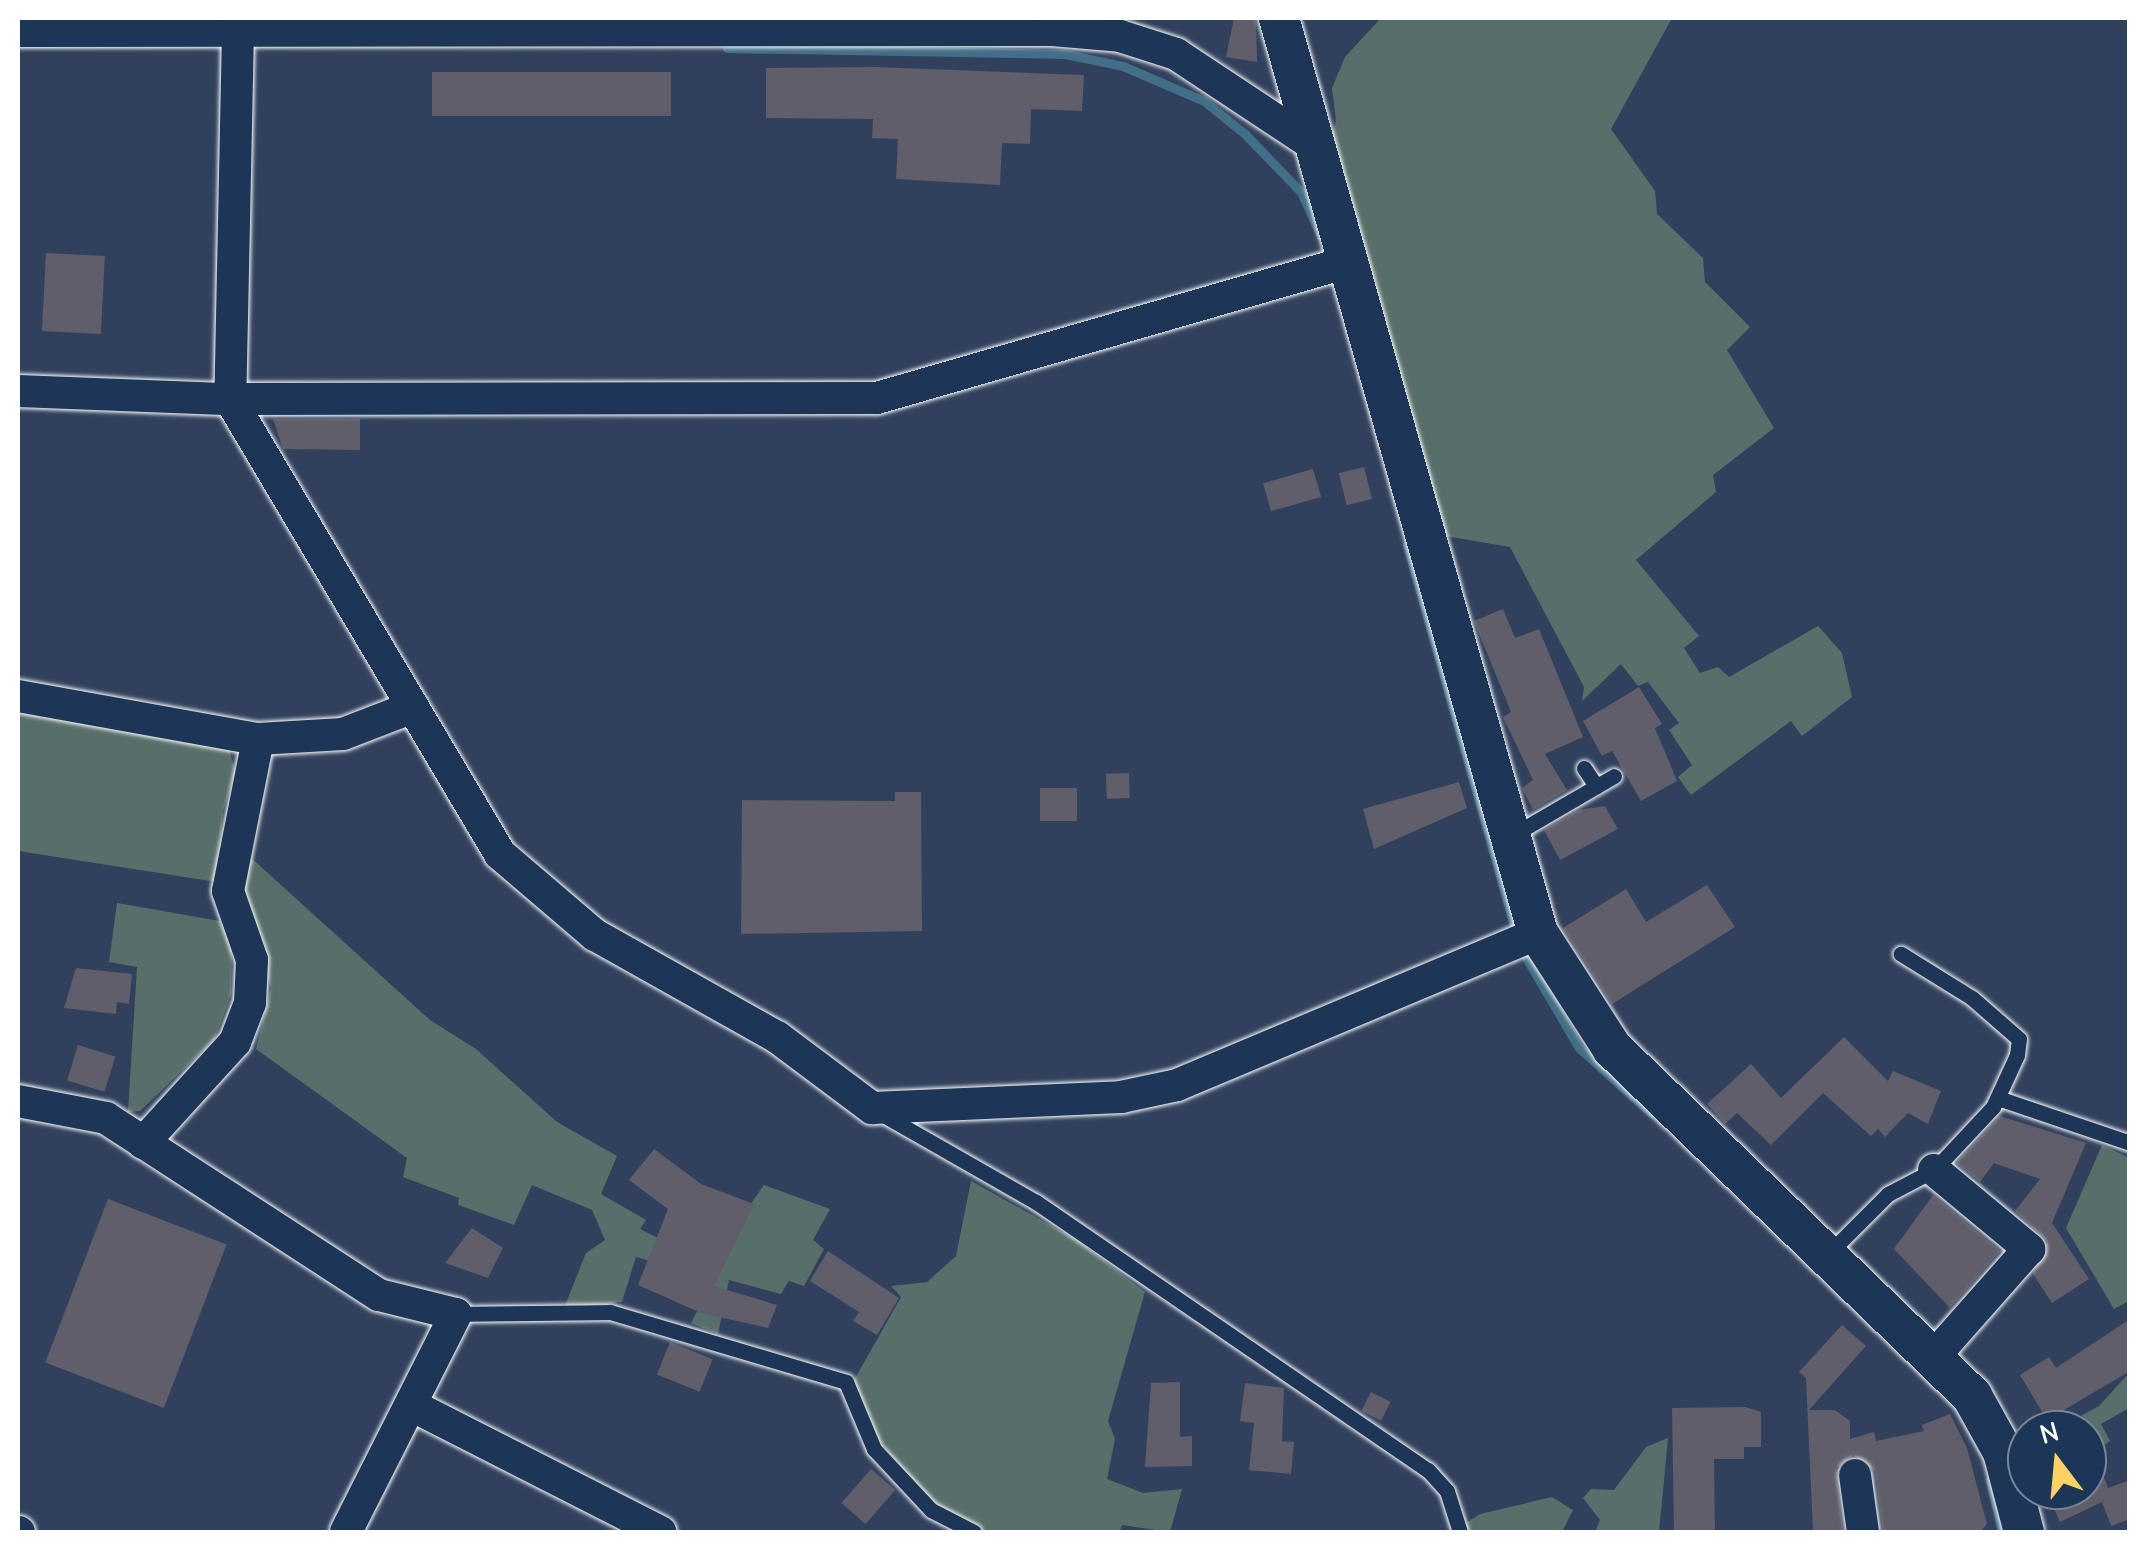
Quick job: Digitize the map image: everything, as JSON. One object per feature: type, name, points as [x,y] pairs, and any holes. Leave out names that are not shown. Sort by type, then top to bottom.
[{"type":"street","points":[[1279,18],[1333,267],[1537,934],[1612,1048],[1936,1354],[1990,1423],[2024,1532]]},
{"type":"street","points":[[18,31],[220,26],[698,25],[1120,36],[1176,54],[1308,142]]},
{"type":"street","points":[[220,26],[230,399],[500,854],[595,935],[776,1038],[872,1108],[1121,1097],[1177,1085],[1537,934]]},
{"type":"street","points":[[18,391],[230,399],[877,398],[1333,267]]},
{"type":"street","points":[[18,696],[258,739],[343,734],[414,707]]},
{"type":"street","points":[[143,1143],[236,1042],[250,1003],[252,960],[228,891],[258,739]]},
{"type":"street","points":[[18,1101],[106,1118],[379,1295],[456,1314],[346,1532]]},
{"type":"street","points":[[1934,1170],[2029,1249],[1936,1354]]},
{"type":"street","points":[[411,1404],[660,1532]]},
{"type":"street","points":[[1855,1475],[1863,1532]]},
{"type":"lane","points":[[1584,768],[1596,786]]},
{"type":"lane","points":[[1508,838],[1614,776]]},
{"type":"lane","points":[[1830,1252],[1888,1194],[1934,1170],[1998,1098],[2019,1039],[1902,954]]},
{"type":"lane","points":[[1998,1098],[2130,1142]]},
{"type":"lane","points":[[872,1108],[1036,1202],[1428,1470],[1447,1492],[1460,1532]]},
{"type":"lane","points":[[456,1314],[610,1312],[846,1382],[874,1449],[931,1510],[974,1532]]},
{"type":"green space","points":[[1381,18],[1672,18],[1611,129],[1655,191],[1657,214],[1703,258],[1705,282],[1750,327],[1727,350],[1774,428],[1713,475],[1716,492],[1636,560],[1699,636],[1684,648],[1700,673],[1718,667],[1729,677],[1818,626],[1842,653],[1852,697],[1802,736],[1791,721],[1691,795],[1678,777],[1692,765],[1669,730],[1679,723],[1648,682],[1638,686],[1621,664],[1582,701],[1584,687],[1510,547],[1445,536],[1326,152],[1336,121],[1332,88],[1345,57]]},
{"type":"green space","points":[[18,709],[228,747],[236,772],[223,811],[217,882],[18,851]]},
{"type":"green space","points":[[248,855],[430,1020],[476,1049],[557,1122],[617,1156],[601,1194],[646,1220],[640,1229],[709,1263],[764,1185],[830,1209],[813,1240],[824,1249],[804,1286],[789,1281],[781,1294],[729,1280],[718,1334],[691,1323],[710,1286],[704,1276],[636,1257],[622,1302],[564,1308],[586,1253],[605,1240],[592,1210],[532,1185],[514,1225],[458,1205],[459,1198],[403,1177],[407,1158],[256,1049],[271,988],[241,892]]},
{"type":"green space","points":[[117,903],[220,921],[232,948],[231,995],[214,1040],[140,1111],[128,1112],[137,967],[109,962]]},
{"type":"green space","points":[[2102,1145],[2129,1158],[2129,1301],[2114,1309],[2066,1228]]},
{"type":"green space","points":[[971,1181],[1075,1239],[1145,1292],[1108,1421],[1115,1439],[1107,1479],[1143,1493],[1182,1489],[1170,1532],[1122,1525],[1120,1532],[977,1532],[928,1501],[876,1436],[853,1382],[901,1297],[891,1286],[927,1282],[956,1256]]},
{"type":"green space","points":[[2129,1373],[2129,1408],[2107,1421],[2107,1410],[2092,1410]]},
{"type":"green space","points":[[1668,1438],[1659,1532],[1595,1532],[1600,1520],[1583,1498],[1591,1489],[1614,1490],[1646,1447]]},
{"type":"green space","points":[[1552,1497],[1573,1510],[1562,1532],[1452,1532],[1480,1514]]},
{"type":"building","points":[[1234,18],[1256,18],[1257,62],[1226,57]]},
{"type":"building","points":[[876,67],[1084,75],[1082,111],[1031,109],[1030,144],[1002,143],[1000,185],[896,179],[898,139],[872,138],[873,119],[766,118],[766,68]]},
{"type":"building","points":[[432,72],[671,72],[671,116],[432,116]]},
{"type":"building","points":[[46,253],[105,256],[101,334],[42,331]]},
{"type":"building","points":[[273,419],[360,419],[360,450],[283,449]]},
{"type":"building","points":[[1364,467],[1372,499],[1347,505],[1339,473]]},
{"type":"building","points":[[1313,469],[1321,497],[1271,511],[1263,483]]},
{"type":"building","points":[[1503,609],[1515,638],[1539,629],[1583,737],[1545,754],[1567,790],[1533,810],[1522,788],[1533,780],[1503,717],[1511,712],[1474,621]]},
{"type":"building","points":[[1639,687],[1662,724],[1655,728],[1677,781],[1641,801],[1612,751],[1602,756],[1583,721]]},
{"type":"building","points":[[1129,773],[1130,798],[1107,799],[1106,774]]},
{"type":"building","points":[[1459,782],[1467,808],[1374,849],[1363,809]]},
{"type":"building","points":[[1040,788],[1077,788],[1077,821],[1040,821]]},
{"type":"building","points":[[895,792],[921,792],[922,931],[741,934],[742,800],[895,801]]},
{"type":"building","points":[[1605,806],[1618,829],[1560,860],[1544,830],[1579,810]]},
{"type":"building","points":[[1707,885],[1735,927],[1612,1004],[1563,928],[1626,889],[1646,922]]},
{"type":"building","points":[[76,968],[132,974],[129,1004],[117,1002],[116,1014],[64,1008]]},
{"type":"building","points":[[1844,1037],[1888,1081],[1893,1071],[1941,1091],[1928,1124],[1908,1113],[1885,1137],[1878,1129],[1871,1136],[1823,1093],[1771,1145],[1737,1113],[1725,1124],[1707,1104],[1751,1064],[1781,1098]]},
{"type":"building","points":[[78,1045],[115,1056],[104,1092],[67,1080]]},
{"type":"building","points":[[2000,1116],[2086,1143],[2052,1223],[2089,1279],[2052,1303],[2033,1274],[2047,1241],[2015,1211],[2040,1179],[1994,1163],[1980,1182],[1956,1163]]},
{"type":"building","points":[[654,1149],[701,1184],[754,1204],[714,1286],[777,1305],[768,1328],[701,1313],[638,1285],[668,1209],[629,1180]]},
{"type":"building","points":[[1933,1195],[2000,1251],[1950,1308],[1894,1249]]},
{"type":"building","points":[[108,1199],[227,1245],[164,1408],[45,1362]]},
{"type":"building","points":[[472,1228],[503,1248],[488,1278],[445,1263]]},
{"type":"building","points":[[828,1251],[899,1298],[877,1335],[853,1321],[859,1312],[810,1281]]},
{"type":"building","points":[[2130,1319],[2130,1371],[2064,1410],[2041,1410],[2020,1375],[2049,1357],[2056,1368]]},
{"type":"building","points":[[1842,1325],[1866,1346],[1809,1410],[1835,1410],[1850,1421],[1850,1439],[1874,1432],[1876,1441],[1924,1431],[1922,1425],[1950,1414],[1967,1448],[1987,1524],[1980,1532],[1883,1532],[1875,1471],[1853,1455],[1836,1468],[1843,1532],[1813,1532],[1806,1378],[1799,1372]]},
{"type":"building","points":[[670,1342],[713,1359],[700,1392],[657,1374]]},
{"type":"building","points":[[1180,1382],[1180,1437],[1192,1436],[1192,1466],[1145,1467],[1151,1383]]},
{"type":"building","points":[[1245,1383],[1284,1388],[1282,1441],[1294,1442],[1291,1474],[1249,1470],[1254,1423],[1240,1421]]},
{"type":"building","points":[[1371,1392],[1391,1402],[1381,1421],[1361,1411]]},
{"type":"building","points":[[1745,1407],[1761,1412],[1761,1447],[1744,1447],[1744,1459],[1714,1459],[1715,1532],[1674,1532],[1672,1408]]},
{"type":"building","points":[[871,1469],[895,1490],[866,1524],[841,1503]]},
{"type":"building","points":[[2130,1480],[2130,1519],[2111,1526],[2105,1510],[2107,1485]]},
{"type":"building","points":[[2055,1510],[2085,1510],[2060,1522]]},
{"type":"waterway","points":[[727,48],[1065,54],[1123,66],[1204,101],[1245,134],[1301,192],[1321,236]]},
{"type":"waterway","points":[[1407,545],[1516,934]]},
{"type":"waterway","points":[[1521,949],[1579,1048],[1652,1114]]},
{"type":"waterway","points":[[1990,1480],[2002,1532]]}]
